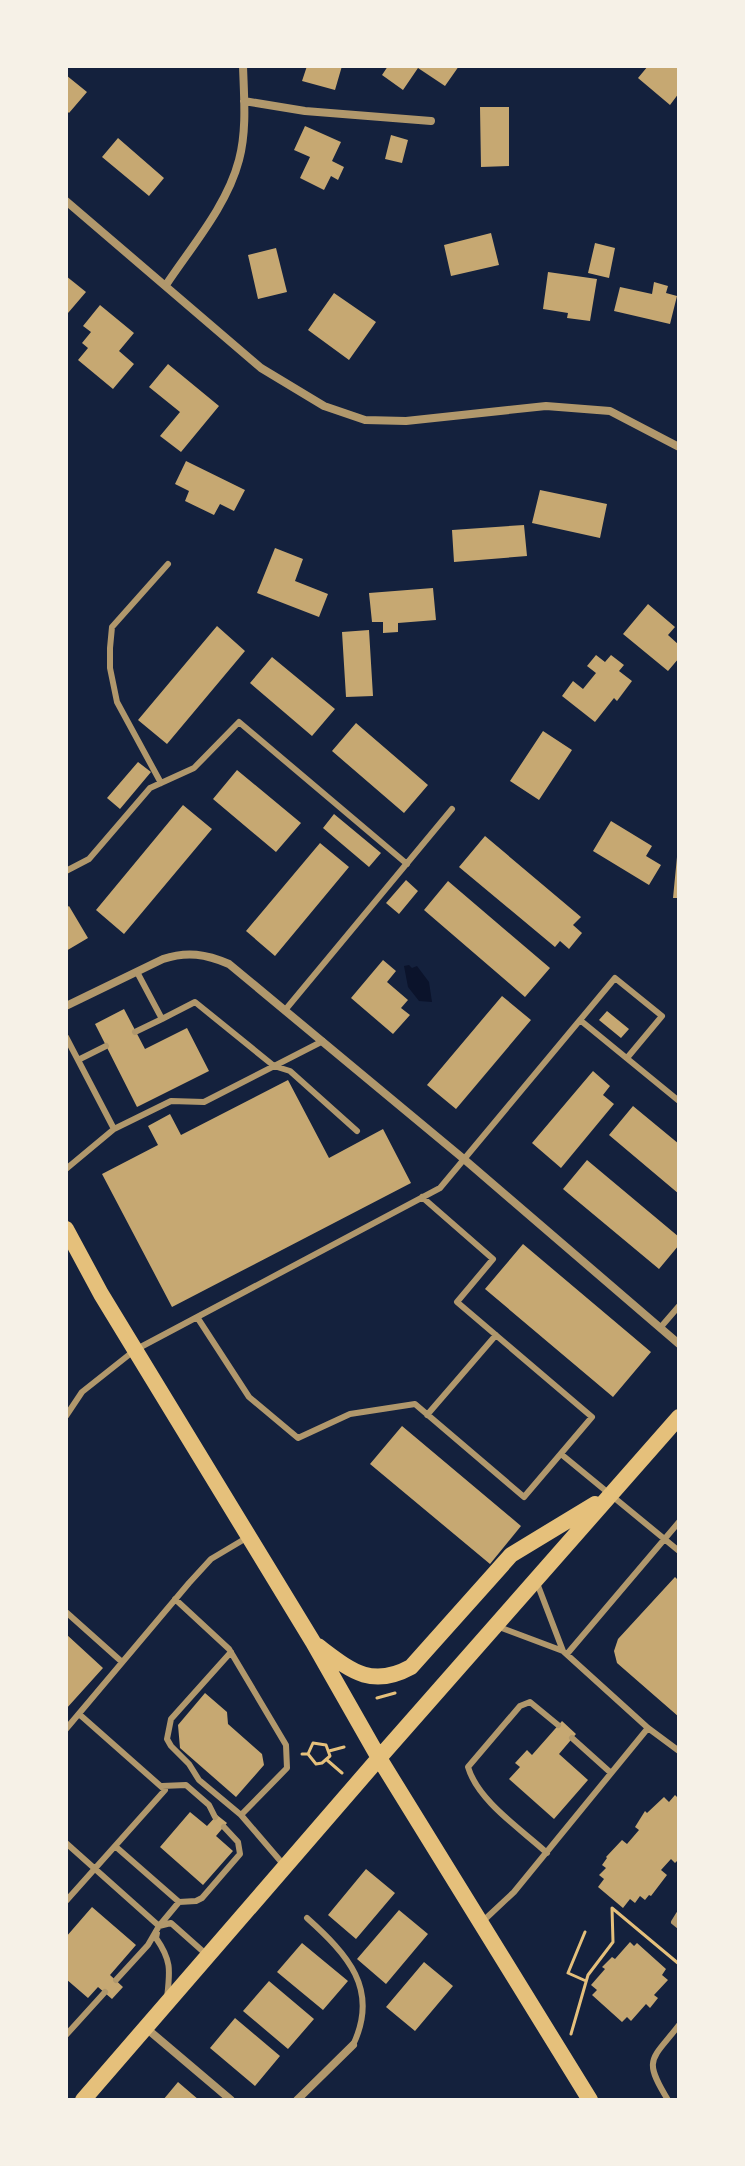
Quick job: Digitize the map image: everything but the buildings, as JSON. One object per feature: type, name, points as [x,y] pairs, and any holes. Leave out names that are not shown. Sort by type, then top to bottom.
[{"type":"main road","points":[[66,1229],[379,1758],[590,2100]]},
{"type":"main road","points":[[83,2100],[679,1417]]},
{"type":"main road","points":[[313,1642],[362,1675],[382,1677],[398,1674],[411,1667],[511,1555],[610,1495]]},
{"type":"street","points":[[166,285],[222,201],[238,162],[244,125],[243,66]]},
{"type":"street","points":[[244,101],[305,111],[431,121]]},
{"type":"street","points":[[66,201],[261,368],[324,406],[365,420],[406,421],[546,406],[610,411],[679,447]]},
{"type":"street","points":[[66,1006],[177,954],[201,954],[229,964],[465,1160],[679,1344]]},
{"type":"street","points":[[145,2028],[231,2100]]},
{"type":"street","points":[[297,2100],[353,2045]]},
{"type":"lane","points":[[161,783],[117,702],[110,668],[110,648],[112,627],[168,564]]},
{"type":"lane","points":[[66,871],[89,859],[150,788],[194,768],[239,722],[407,864]]},
{"type":"lane","points":[[286,1009],[452,809]]},
{"type":"lane","points":[[137,972],[162,1019]]},
{"type":"lane","points":[[66,1416],[82,1392],[135,1350],[440,1188],[615,978],[662,1016],[627,1058]]},
{"type":"lane","points":[[135,1032],[195,1002],[274,1066],[290,1071],[357,1131]]},
{"type":"lane","points":[[580,1020],[679,1101]]},
{"type":"lane","points":[[66,1037],[114,1129]]},
{"type":"lane","points":[[66,1169],[114,1129],[171,1101],[204,1102],[323,1041]]},
{"type":"lane","points":[[78,1060],[106,1046]]},
{"type":"lane","points":[[197,1317],[249,1397],[298,1438],[350,1414],[415,1404],[524,1497],[592,1417],[457,1302],[493,1259],[422,1197]]},
{"type":"lane","points":[[660,1328],[679,1306]]},
{"type":"lane","points":[[427,1415],[496,1335]]},
{"type":"lane","points":[[561,1454],[679,1551]]},
{"type":"lane","points":[[565,1652],[679,1522]]},
{"type":"lane","points":[[66,1729],[211,1559],[248,1537]]},
{"type":"lane","points":[[536,1580],[565,1652]]},
{"type":"lane","points":[[175,1599],[231,1652],[286,1745],[287,1768],[241,1815]]},
{"type":"lane","points":[[66,1612],[122,1662]]},
{"type":"lane","points":[[495,1626],[565,1652],[648,1728],[679,1751]]},
{"type":"lane","points":[[231,1652],[171,1719],[167,1739],[199,1780],[241,1815],[286,1866]]},
{"type":"lane","points":[[547,1853],[481,1794],[468,1767],[520,1706],[530,1702],[558,1725]]},
{"type":"lane","points":[[66,1901],[165,1790],[79,1714]]},
{"type":"lane","points":[[482,1922],[514,1892],[648,1728]]},
{"type":"lane","points":[[572,1738],[611,1773]]},
{"type":"lane","points":[[160,1786],[186,1785],[209,1805],[215,1817]]},
{"type":"lane","points":[[115,1846],[179,1902],[196,1901],[240,1854],[238,1842],[224,1827]]},
{"type":"lane","points":[[66,1843],[159,1926]]},
{"type":"lane","points":[[116,1980],[148,1945],[179,1902]]},
{"type":"lane","points":[[679,1914],[674,1922],[679,1926]]},
{"type":"lane","points":[[307,1918],[357,1972],[365,2005],[362,2027],[353,2045]]},
{"type":"lane","points":[[159,1926],[171,1923],[208,1956]]},
{"type":"lane","points":[[159,1926],[156,1938],[171,1969],[166,2005]]},
{"type":"lane","points":[[66,2035],[105,1992]]},
{"type":"lane","points":[[668,2100],[656,2081],[651,2060],[679,2025]]},
{"type":"path","points":[[377,1698],[399,1691]]},
{"type":"path","points":[[308,1754],[313,1743],[320,1742],[329,1751],[327,1760]]},
{"type":"path","points":[[329,1751],[344,1747]]},
{"type":"path","points":[[302,1754],[308,1754]]},
{"type":"path","points":[[308,1754],[316,1764],[327,1760]]},
{"type":"path","points":[[327,1760],[342,1773]]},
{"type":"path","points":[[564,2057],[586,1981],[613,1942],[612,1908],[679,1964]]},
{"type":"path","points":[[585,1932],[568,1973],[586,1981]]},
{"type":"water","points":[[404,966],[412,968],[417,966],[429,982],[432,1002],[419,1001],[408,987]]}]
